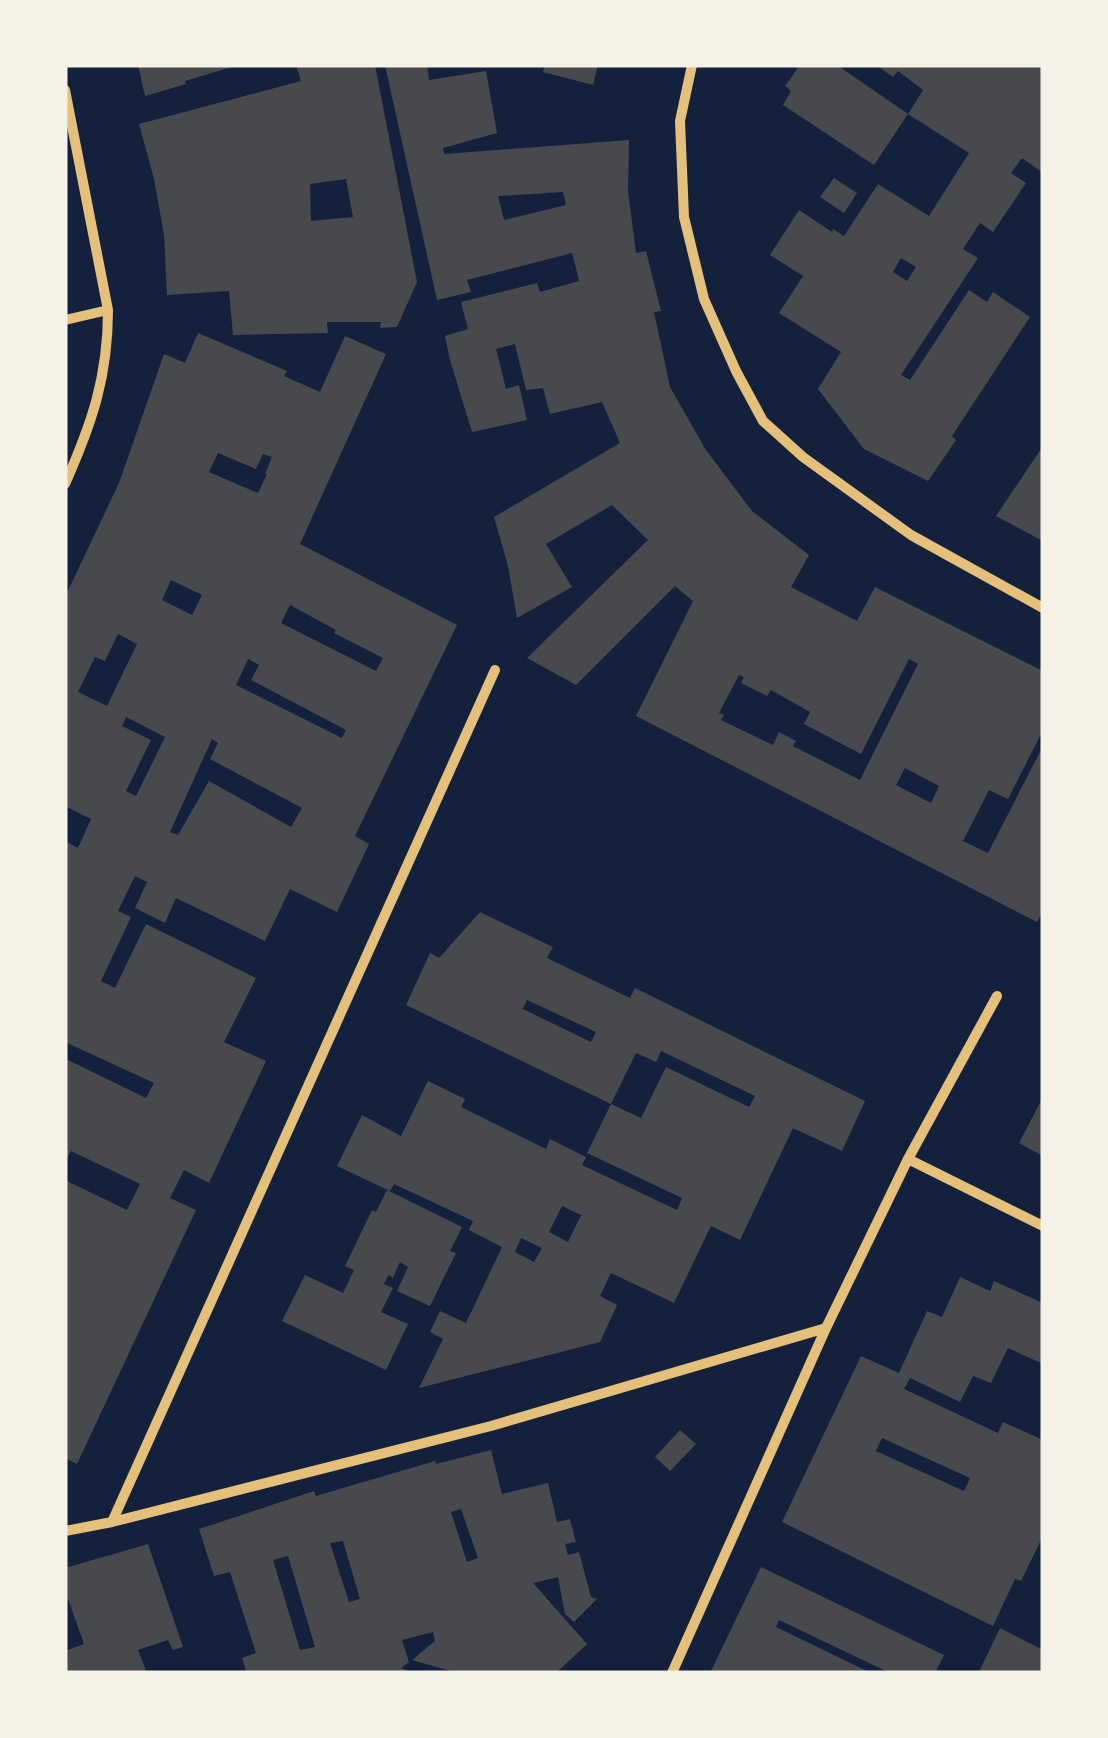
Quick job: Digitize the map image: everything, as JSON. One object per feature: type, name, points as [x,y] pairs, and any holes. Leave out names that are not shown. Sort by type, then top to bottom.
[{"type":"street","points":[[692,65],[680,122],[684,218],[704,298],[762,421],[803,457],[911,535],[1043,608]]},
{"type":"street","points":[[65,90],[108,310],[108,346],[100,392],[88,432],[65,484]]},
{"type":"street","points":[[65,320],[108,310]]},
{"type":"street","points":[[112,1522],[496,670]]},
{"type":"street","points":[[672,1673],[826,1328],[908,1159],[996,996]]},
{"type":"street","points":[[908,1159],[1043,1226]]},
{"type":"street","points":[[65,1531],[491,1426],[826,1328]]},
{"type":"building","points":[[138,65],[235,65],[235,66],[145,96]]},
{"type":"building","points":[[296,65],[375,65],[417,282],[397,327],[380,328],[381,322],[327,322],[328,333],[233,335],[229,291],[167,295],[164,235],[139,124],[301,81]],"holes":[[[346,179],[353,217],[311,221],[310,184]]]},
{"type":"building","points":[[385,65],[427,65],[429,80],[486,71],[497,133],[443,148],[444,154],[629,140],[628,191],[636,253],[646,251],[661,311],[654,312],[670,387],[706,450],[752,511],[809,555],[791,587],[857,621],[875,587],[1043,671],[1043,730],[1008,799],[989,790],[963,841],[988,853],[1043,746],[1043,910],[1037,922],[636,716],[693,601],[675,586],[576,685],[527,658],[648,540],[612,505],[546,544],[572,587],[517,618],[494,517],[620,443],[602,402],[550,414],[543,388],[526,390],[515,344],[496,349],[506,389],[519,385],[527,420],[472,432],[445,336],[468,329],[461,302],[537,283],[540,292],[579,281],[572,253],[467,280],[471,292],[437,300]],"holes":[[[563,192],[566,205],[504,220],[498,196]],[[909,659],[918,664],[860,780],[793,746],[796,741],[779,732],[773,745],[721,720],[724,715],[719,713],[739,675],[744,677],[741,683],[767,696],[771,690],[810,712],[804,724],[861,754]],[[905,768],[939,786],[931,803],[896,785]]]},
{"type":"building","points":[[545,65],[598,65],[593,85],[543,72]]},
{"type":"building","points":[[800,65],[837,65],[908,114],[874,165],[783,105],[791,91],[785,86]]},
{"type":"building","points":[[876,65],[1043,65],[1043,173],[1022,158],[1011,173],[1026,183],[993,232],[980,223],[963,249],[978,258],[901,375],[910,380],[969,290],[987,302],[993,292],[1030,317],[952,436],[956,440],[928,481],[864,449],[818,389],[841,352],[779,313],[803,276],[770,255],[799,210],[844,236],[878,184],[929,216],[969,153],[908,114],[923,90],[898,71],[893,77]],"holes":[[[901,258],[916,267],[907,281],[893,272]]]},
{"type":"building","points":[[834,178],[857,193],[844,213],[820,197]]},
{"type":"building","points":[[198,333],[287,371],[284,376],[320,392],[345,336],[386,354],[300,544],[457,625],[355,836],[369,844],[337,912],[290,889],[265,941],[176,898],[165,923],[135,908],[147,882],[135,876],[118,911],[131,917],[101,981],[115,988],[146,924],[256,978],[224,1042],[266,1061],[209,1183],[184,1170],[170,1198],[196,1210],[77,1464],[65,1458],[65,1180],[127,1210],[140,1184],[71,1151],[65,1162],[65,1062],[66,1059],[146,1098],[154,1083],[65,1042],[65,841],[78,848],[91,819],[65,806],[65,597],[119,483],[164,354],[185,363]],"holes":[[[218,453],[256,469],[263,454],[272,457],[258,493],[209,472]],[[171,580],[202,595],[192,615],[162,600]],[[290,605],[383,658],[376,671],[281,623]],[[118,634],[137,644],[107,706],[78,692],[95,657],[105,661]],[[248,659],[259,665],[251,680],[346,730],[342,738],[236,685]],[[126,717],[165,737],[136,796],[126,791],[151,740],[122,726]],[[212,739],[218,743],[210,759],[302,808],[291,827],[209,781],[178,835],[170,832]]]},
{"type":"building","points":[[1043,446],[1043,541],[996,516]]},
{"type":"building","points":[[480,912],[553,947],[547,958],[630,998],[635,988],[865,1101],[842,1151],[793,1128],[740,1240],[711,1226],[674,1303],[611,1273],[600,1296],[617,1305],[600,1342],[419,1388],[443,1339],[430,1332],[440,1311],[466,1323],[502,1247],[469,1230],[473,1221],[394,1184],[390,1191],[337,1166],[362,1115],[401,1136],[428,1081],[465,1099],[461,1107],[546,1149],[550,1139],[586,1157],[582,1165],[677,1210],[682,1198],[587,1153],[611,1104],[406,1005],[430,953],[439,958]],"holes":[[[527,1000],[596,1032],[591,1042],[523,1009]],[[661,1051],[755,1096],[749,1107],[666,1067],[641,1118],[611,1104],[636,1053],[656,1062]],[[562,1206],[581,1215],[568,1242],[549,1232]],[[521,1238],[542,1248],[534,1262],[515,1252]]]},
{"type":"building","points":[[1043,1097],[1043,1156],[1019,1143]]},
{"type":"building","points":[[387,1190],[462,1227],[450,1251],[456,1253],[430,1306],[397,1291],[408,1267],[400,1262],[393,1278],[389,1275],[384,1284],[393,1288],[381,1312],[408,1324],[386,1370],[282,1321],[305,1275],[343,1293],[354,1270],[345,1266],[372,1210],[376,1212]]},
{"type":"building","points":[[960,1277],[990,1291],[994,1281],[1043,1303],[1043,1364],[1008,1348],[991,1383],[973,1376],[960,1402],[910,1378],[904,1389],[998,1433],[1003,1422],[1043,1440],[1043,1536],[1021,1581],[1015,1579],[993,1626],[782,1522],[861,1356],[899,1373],[927,1311],[942,1317]],"holes":[[[882,1438],[970,1478],[964,1491],[876,1451]]]},
{"type":"building","points":[[680,1430],[696,1444],[670,1471],[655,1457]]},
{"type":"building","points":[[491,1450],[502,1494],[548,1483],[557,1522],[570,1519],[576,1542],[565,1544],[568,1555],[579,1552],[591,1597],[597,1599],[574,1622],[565,1614],[558,1577],[533,1583],[587,1644],[556,1673],[450,1673],[412,1660],[435,1641],[433,1632],[402,1640],[409,1662],[401,1668],[413,1673],[247,1673],[242,1658],[256,1653],[230,1572],[214,1576],[199,1529],[314,1491],[316,1496],[435,1461],[436,1464]],"holes":[[[461,1509],[478,1558],[467,1562],[451,1512]],[[343,1541],[360,1599],[349,1602],[330,1543]],[[288,1556],[315,1647],[300,1650],[273,1560]]]},
{"type":"building","points":[[148,1544],[183,1647],[173,1650],[168,1640],[138,1650],[147,1673],[65,1673],[65,1651],[84,1644],[68,1599],[65,1600],[65,1568]]},
{"type":"building","points":[[761,1567],[944,1655],[935,1673],[890,1673],[779,1620],[776,1627],[871,1673],[710,1673]]},
{"type":"building","points":[[1000,1628],[1043,1650],[1040,1673],[979,1672]]}]
